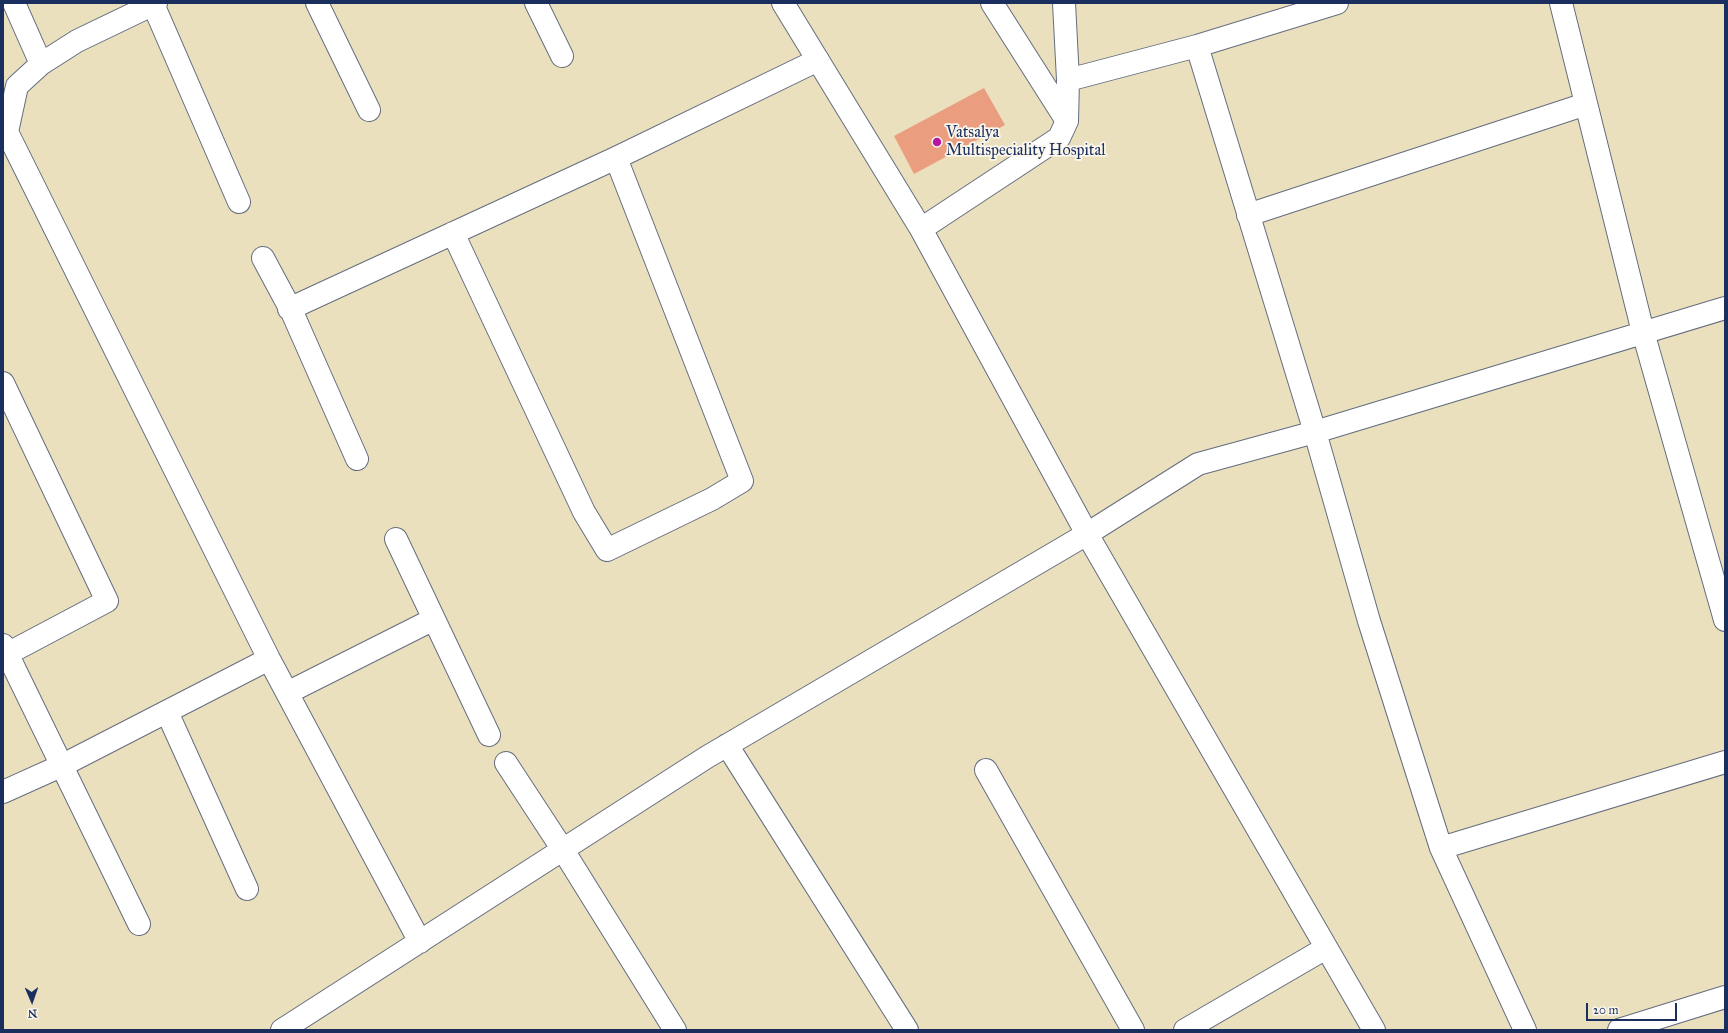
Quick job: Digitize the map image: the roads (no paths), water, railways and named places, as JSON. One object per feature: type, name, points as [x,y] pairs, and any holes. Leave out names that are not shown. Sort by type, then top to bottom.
[{"type":"street","points":[[14,3],[41,64]]},
{"type":"street","points":[[318,3],[369,110]]},
{"type":"street","points":[[536,3],[562,56]]},
{"type":"street","points":[[784,3],[921,229],[1087,534],[1374,1030]]},
{"type":"street","points":[[992,3],[1067,121]]},
{"type":"street","points":[[921,229],[1059,138],[1067,121],[1068,80],[1064,3]]},
{"type":"street","points":[[1068,80],[1197,46],[1337,3]]},
{"type":"street","points":[[1561,3],[1643,332],[1725,620]]},
{"type":"street","points":[[239,202],[154,4],[77,41],[41,64],[17,86],[5,134],[270,659],[420,942]]},
{"type":"street","points":[[1197,46],[1315,432],[1369,621],[1441,848],[1525,1030]]},
{"type":"street","points":[[290,309],[616,158],[818,60]]},
{"type":"street","points":[[1248,215],[1586,104]]},
{"type":"street","points":[[453,233],[584,512],[607,550],[712,499],[742,481],[616,158]]},
{"type":"street","points":[[263,258],[290,309],[357,459]]},
{"type":"street","points":[[282,1030],[727,745],[1087,534],[1198,464],[1315,432],[1725,308]]},
{"type":"street","points":[[3,383],[107,601],[5,649],[63,765],[139,924]]},
{"type":"street","points":[[396,539],[489,735]]},
{"type":"street","points":[[288,693],[434,619]]},
{"type":"street","points":[[3,792],[63,765],[270,659]]},
{"type":"street","points":[[167,712],[247,889]]},
{"type":"street","points":[[727,745],[907,1030]]},
{"type":"street","points":[[1441,848],[1725,762]]},
{"type":"street","points":[[506,764],[563,850],[675,1030]]},
{"type":"street","points":[[986,770],[1134,1030]]},
{"type":"street","points":[[1185,1030],[1326,948]]},
{"type":"street","points":[[1619,1030],[1725,997]]},
{"type":"place","name":"Vatsalya Multispeciality Hospital","points":[[937,142]]}]
